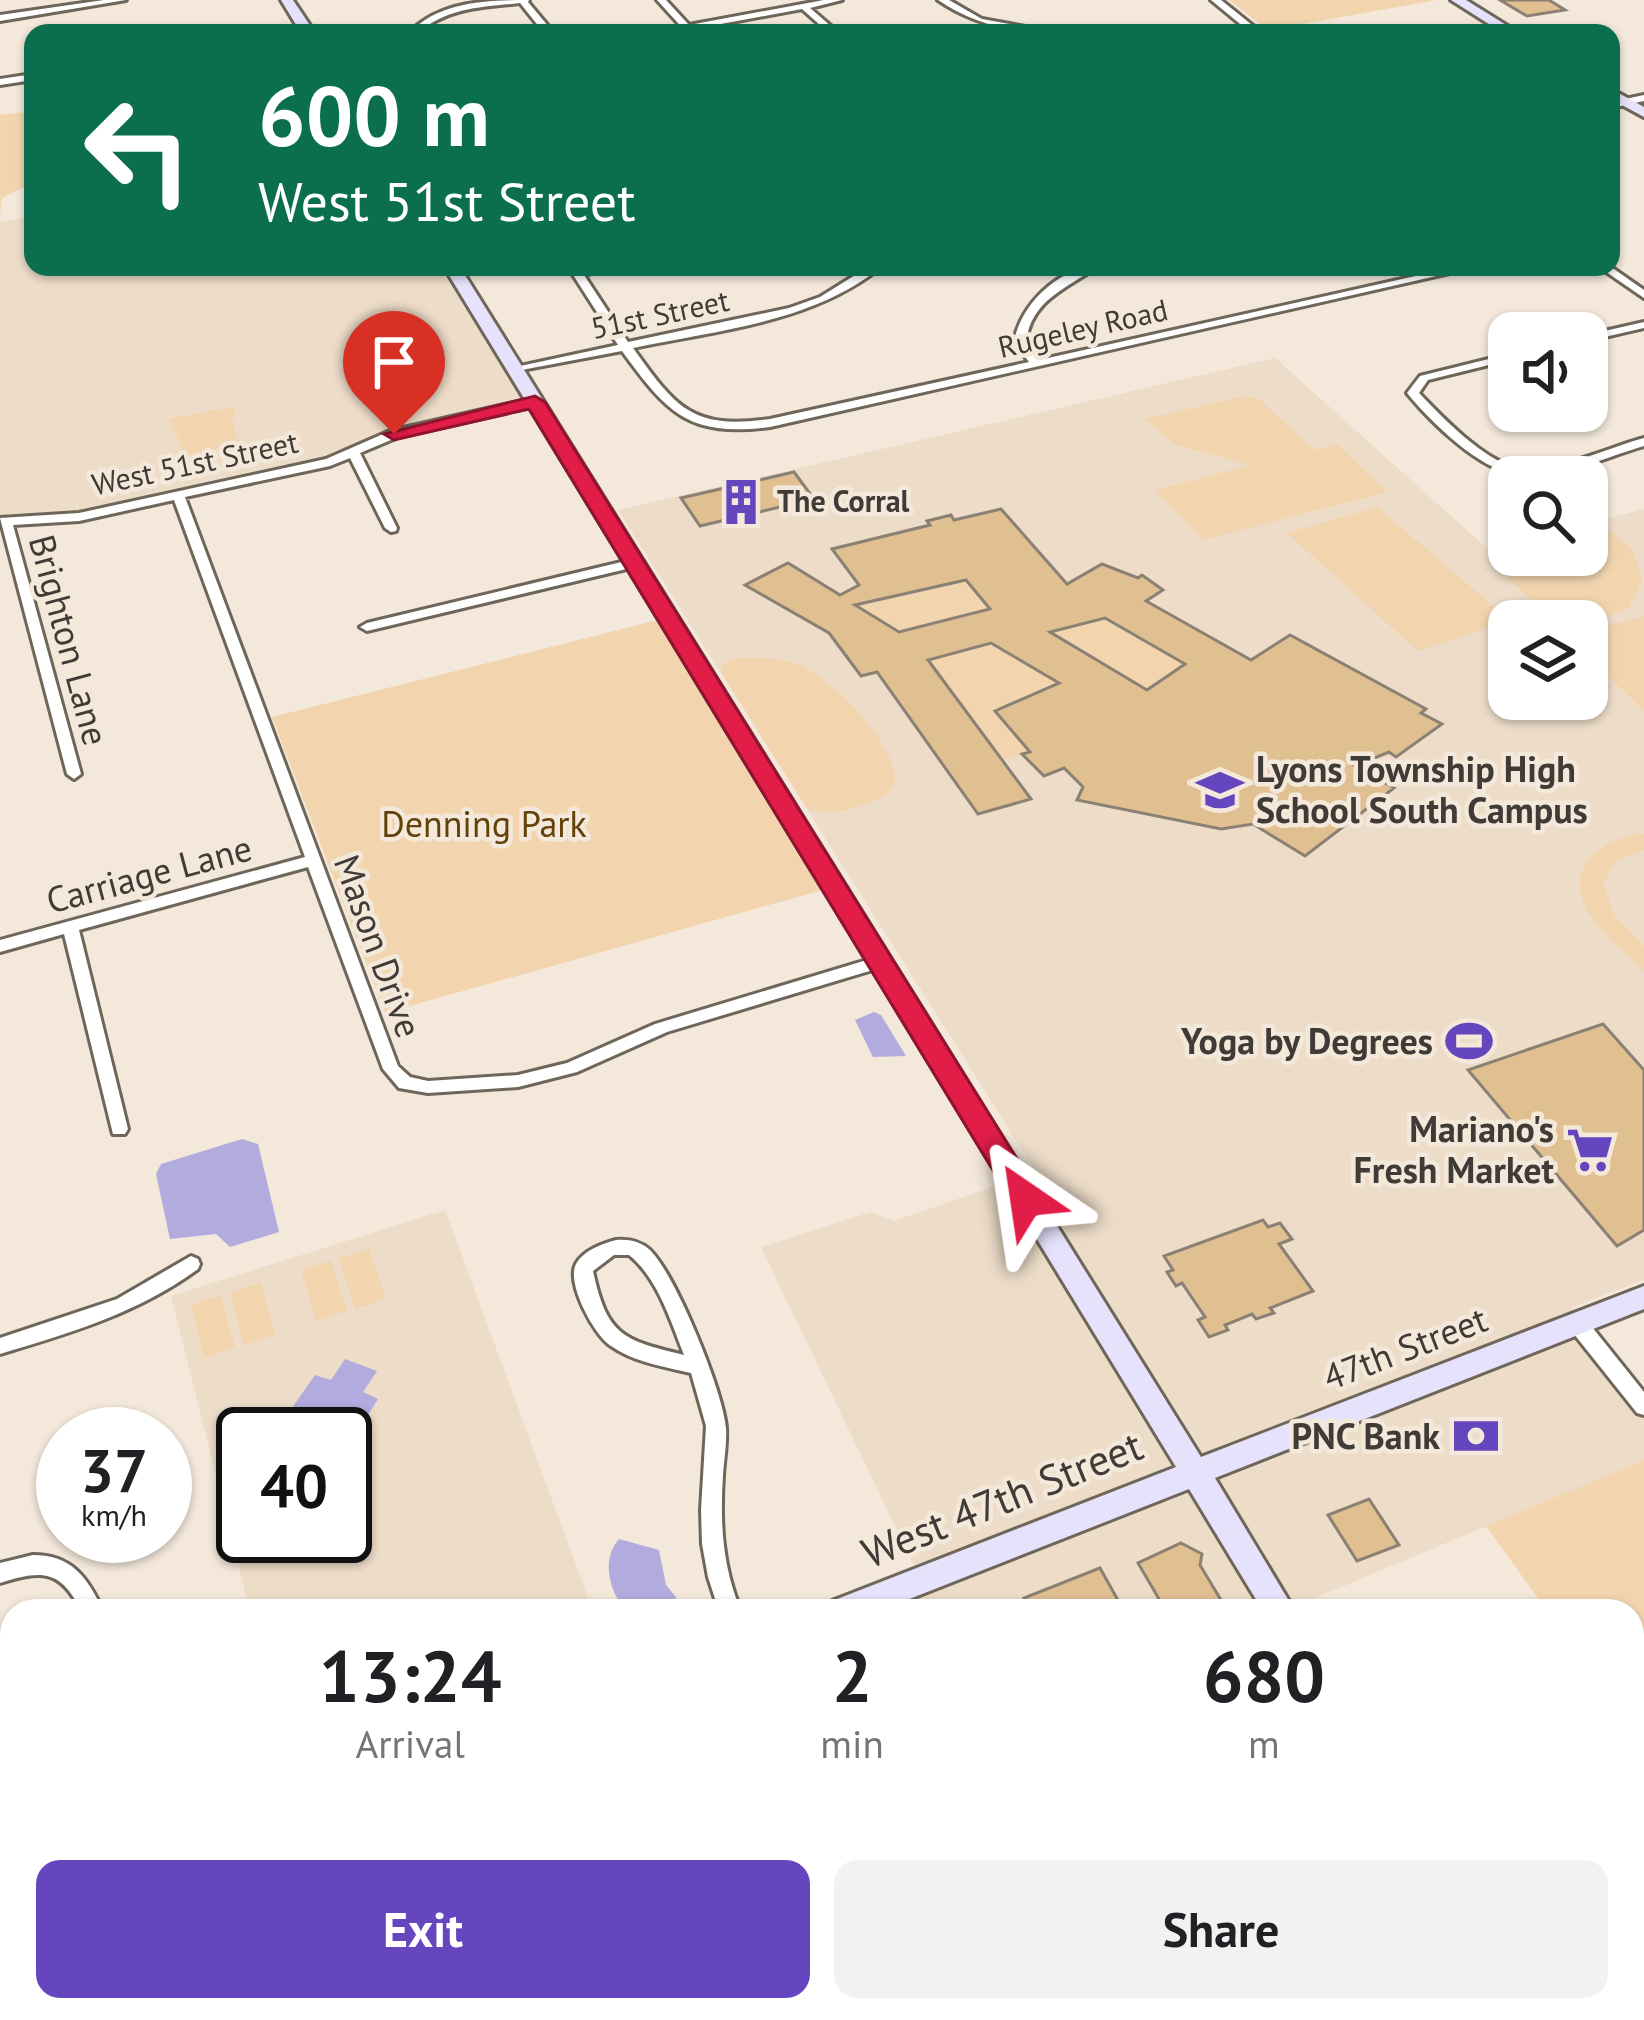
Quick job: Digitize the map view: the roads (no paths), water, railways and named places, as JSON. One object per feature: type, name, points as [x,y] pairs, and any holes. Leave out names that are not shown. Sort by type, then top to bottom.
[{"type":"street","points":[[0,17],[122,0]]},
{"type":"street","points":[[427,24],[455,11],[523,0],[542,24]]},
{"type":"street","points":[[661,0],[683,24]]},
{"type":"street","points":[[721,24],[838,0]]},
{"type":"street","points":[[942,0],[980,20],[1003,24]]},
{"type":"street","points":[[1215,0],[1246,24]]},
{"type":"street","points":[[1456,0],[1497,24]]},
{"type":"street","points":[[806,8],[824,24]]},
{"type":"street","points":[[458,276],[1273,1599]]},
{"type":"street","points":[[579,276],[628,346]]},
{"type":"street","name":"51st Street","points":[[515,370],[792,311],[824,299],[861,276]]},
{"type":"street","points":[[1036,364],[1020,342],[1023,323],[1045,295],[1077,276]]},
{"type":"street","name":"Rugeley Road","points":[[628,346],[674,409],[704,423],[770,423],[1431,276]]},
{"type":"street","points":[[1617,276],[1644,295]]},
{"type":"street","points":[[1608,333],[1644,325]]},
{"type":"street","points":[[1488,362],[1424,377],[1413,393],[1490,460],[1508,469],[1539,469],[1644,442]]},
{"type":"street","name":"West 51st Street","points":[[3,522],[61,520],[178,495],[354,453],[394,434],[535,402]]},
{"type":"street","points":[[354,453],[391,528]]},
{"type":"street","name":"Mason Drive","points":[[178,495],[391,1069],[405,1083],[428,1087],[518,1082],[661,1028],[880,962]]},
{"type":"street","name":"Brighton Lane","points":[[3,522],[74,774]]},
{"type":"street","points":[[367,627],[634,563]]},
{"type":"street","name":"Carriage Lane","points":[[0,946],[314,860]]},
{"type":"street","points":[[70,927],[118,1129]]},
{"type":"street","points":[[698,1366],[628,1351],[609,1339],[586,1288],[583,1269],[593,1256],[617,1246],[637,1248],[652,1262],[698,1366],[717,1424],[710,1549],[726,1599]]},
{"type":"street","points":[[0,1346],[115,1311],[191,1264]]},
{"type":"street","name":"47th Street","points":[[1194,1471],[1644,1297]]},
{"type":"street","points":[[1577,1323],[1644,1407]]},
{"type":"street","name":"West 47th Street","points":[[895,1599],[1194,1471]]},
{"type":"street","points":[[0,1574],[26,1565],[56,1565],[78,1578],[87,1599]]},
{"type":"place","name":"The Corral","points":[[741,502]]},
{"type":"place","name":"Lyons Township High School South Campus","points":[[1220,790]]},
{"type":"place","name":"Yoga by Degrees","points":[[1469,1041]]},
{"type":"place","name":"Mariano's Fresh Market","points":[[1590,1150]]},
{"type":"place","name":"PNC Bank","points":[[1476,1436]]},
{"type":"park label","name":"Denning Park","points":[[484,824]]}]
